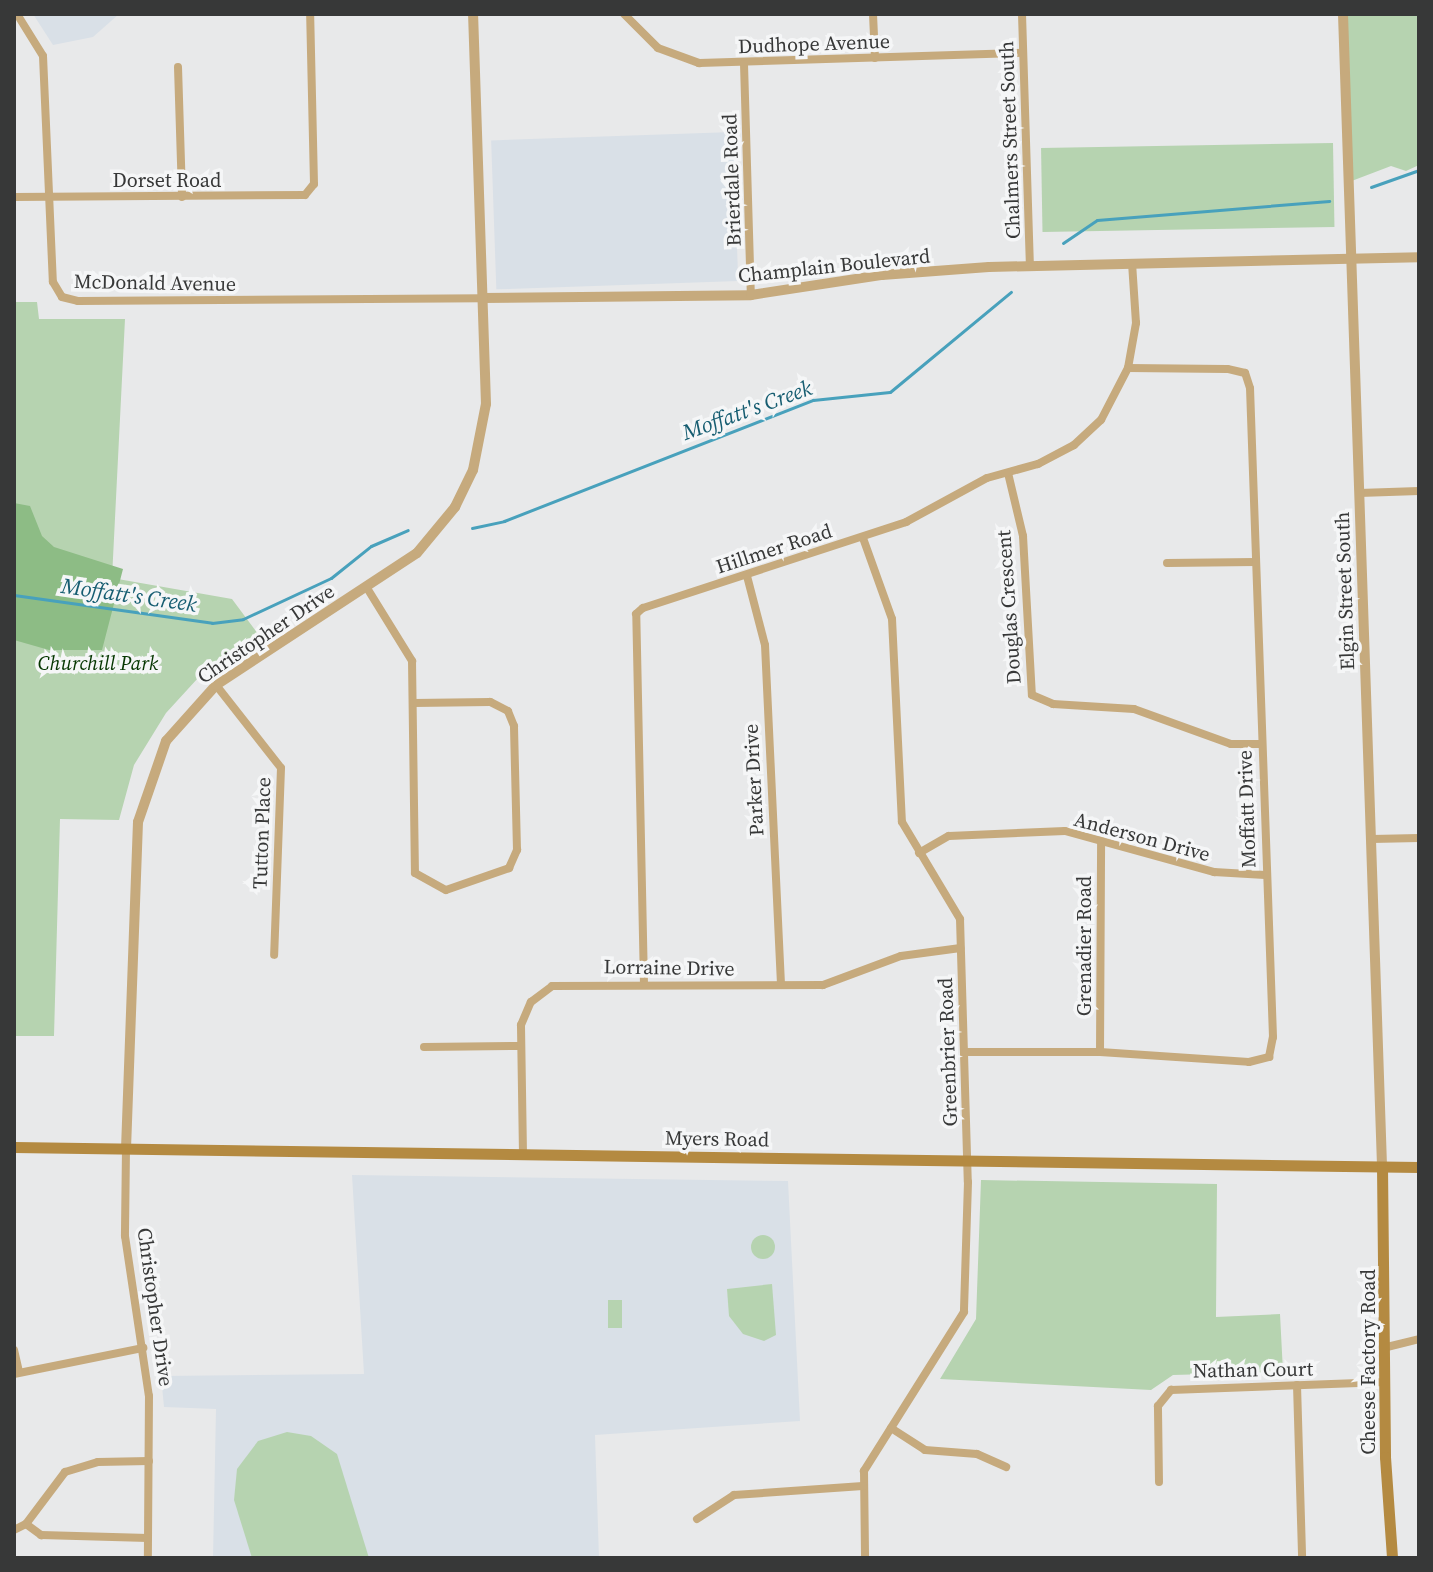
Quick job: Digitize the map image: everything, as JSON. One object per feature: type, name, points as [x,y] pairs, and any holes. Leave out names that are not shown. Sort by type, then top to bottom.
[{"type":"main road","name":"Myers Road","points":[[14,1147],[1419,1167]]},
{"type":"main road","name":"Cheese Factory Road","points":[[1382,1167],[1392,1558]]},
{"type":"street","name":"McDonald Avenue","points":[[17,14],[43,56],[53,282],[67,300],[253,300]]},
{"type":"street","name":"Dorset Road","points":[[14,197],[305,195],[314,184],[310,14]]},
{"type":"street","name":"Christopher Drive","points":[[148,1558],[149,1461],[143,1348],[125,1236],[138,822],[166,741],[216,685],[367,588],[435,534],[473,470],[486,404],[473,14]]},
{"type":"street","name":"Dudhope Avenue","points":[[624,14],[638,32],[670,54],[699,63],[1023,53]]},
{"type":"street","points":[[873,14],[875,58]]},
{"type":"street","name":"Chalmers Street South","points":[[1022,14],[1030,265]]},
{"type":"street","name":"Elgin Street South","points":[[1343,14],[1382,1167]]},
{"type":"street","name":"Brierdale Road","points":[[744,64],[751,295]]},
{"type":"street","points":[[178,67],[182,197]]},
{"type":"street","name":"Champlain Boulevard","points":[[253,300],[751,295],[895,274],[1030,265],[1419,257]]},
{"type":"street","name":"Hillmer Road","points":[[644,984],[636,614],[643,608],[863,538],[1008,473],[1057,456],[1090,433],[1128,368],[1136,323],[1132,263]]},
{"type":"street","name":"Moffatt Drive","points":[[966,1052],[1100,1052],[1249,1062],[1269,1057],[1273,1037],[1250,388],[1245,373],[1128,368]]},
{"type":"street","name":"Douglas Crescent","points":[[1008,473],[1023,536],[1032,695],[1053,704],[1134,709],[1231,744],[1261,744]]},
{"type":"street","points":[[1359,493],[1419,491]]},
{"type":"street","name":"Greenbrier Road","points":[[863,538],[892,619],[899,808],[919,853],[953,903],[960,948],[968,1161],[964,1312],[868,1462],[863,1486],[865,1558]]},
{"type":"street","points":[[1167,563],[1255,562]]},
{"type":"street","name":"Parker Drive","points":[[747,576],[765,645],[781,985]]},
{"type":"street","points":[[367,588],[412,661],[415,873],[446,890],[509,868],[517,850],[514,726],[508,711],[490,702],[414,703]]},
{"type":"street","name":"Tutton Place","points":[[216,685],[281,768],[274,955]]},
{"type":"street","name":"Anderson Drive","points":[[919,853],[961,835],[1065,831],[1214,872],[1265,875]]},
{"type":"street","points":[[1372,839],[1419,838]]},
{"type":"street","name":"Grenadier Road","points":[[1100,1052],[1101,840]]},
{"type":"street","name":"Lorraine Drive","points":[[523,1154],[519,1046],[524,1014],[552,986],[781,985],[841,981],[901,956],[960,948]]},
{"type":"street","points":[[424,1047],[519,1046]]},
{"type":"street","points":[[1387,1347],[1419,1339]]},
{"type":"street","points":[[14,1350],[17,1372],[143,1348]]},
{"type":"street","name":"Nathan Court","points":[[1159,1482],[1158,1406],[1171,1390],[1386,1382]]},
{"type":"street","points":[[1297,1385],[1302,1558]]},
{"type":"street","points":[[891,1428],[925,1450],[977,1454],[1006,1467]]},
{"type":"street","points":[[14,1530],[26,1524],[65,1472],[98,1462],[149,1461]]},
{"type":"street","points":[[697,1519],[734,1495],[863,1486]]},
{"type":"street","points":[[26,1524],[41,1535],[148,1538]]},
{"type":"shaded area","points":[[33,14],[119,14],[93,37],[53,45]]},
{"type":"shaded area","points":[[733,132],[738,281],[496,289],[491,140]]},
{"type":"shaded area","points":[[352,1175],[788,1181],[800,1421],[595,1435],[599,1558],[213,1558],[216,1409],[164,1407],[161,1376],[364,1374]]},
{"type":"green space","points":[[1344,14],[1419,14],[1419,165],[1406,171],[1391,166],[1349,182]]},
{"type":"green space","points":[[1333,143],[1334,227],[1043,232],[1041,148]]},
{"type":"green space","name":"Churchill Park","points":[[14,302],[37,302],[39,319],[125,319],[112,578],[232,599],[258,634],[209,666],[166,713],[134,765],[119,820],[60,819],[54,1036],[14,1036]]},
{"type":"green space","points":[[14,503],[30,506],[42,536],[54,547],[123,569],[102,650],[49,650],[14,640]]},
{"type":"green space","points":[[981,1180],[1217,1184],[1216,1317],[1280,1314],[1283,1372],[1173,1375],[1151,1390],[940,1379],[976,1319]]},
{"type":"green space","points":[[763,1235],[771,1239],[775,1247],[771,1255],[763,1259],[755,1255],[751,1247],[755,1239]]},
{"type":"green space","points":[[772,1284],[776,1335],[764,1341],[743,1334],[729,1316],[727,1289]]},
{"type":"green space","points":[[608,1300],[622,1300],[622,1328],[608,1328]]},
{"type":"green space","points":[[287,1432],[311,1436],[337,1454],[369,1558],[252,1558],[234,1500],[237,1469],[258,1441]]},
{"type":"waterway","name":"Moffatt's Creek","points":[[1371,187],[1419,170]]},
{"type":"waterway","name":"Moffatt's Creek","points":[[1063,243],[1097,220],[1329,201]]},
{"type":"waterway","name":"Moffatt's Creek","points":[[472,528],[504,521],[813,400],[890,392],[1011,292]]},
{"type":"waterway","name":"Moffatt's Creek","points":[[14,595],[212,623],[243,619],[331,578],[371,546],[408,530]]}]
